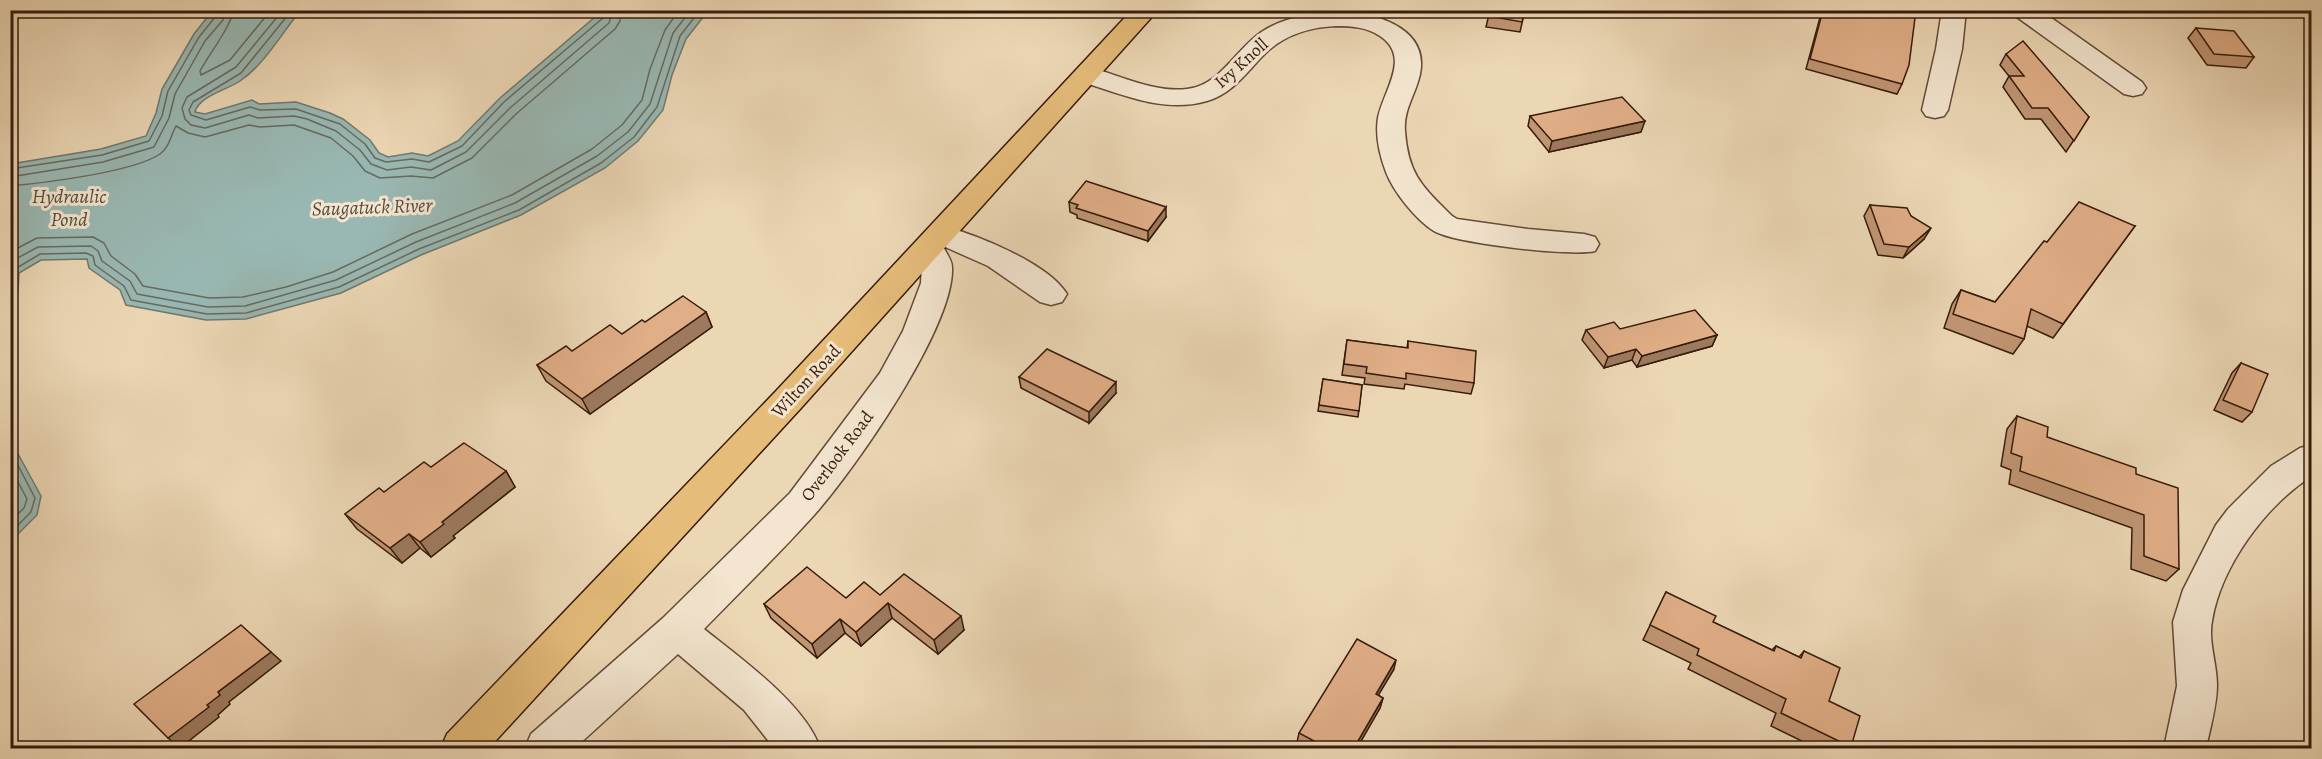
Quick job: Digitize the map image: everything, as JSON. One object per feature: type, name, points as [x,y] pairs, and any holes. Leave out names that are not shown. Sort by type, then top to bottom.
[{"type":"main road","name":"Wilton Road","points":[[462,748],[935,242],[1146,10]]},
{"type":"street","points":[[1935,110],[1949,49],[1954,10]]},
{"type":"street","points":[[2022,10],[2133,88]]},
{"type":"street","name":"Ivy Knoll","points":[[1088,75],[1166,96],[1196,96],[1214,89],[1265,40],[1287,28],[1307,22],[1338,19],[1376,24],[1391,32],[1402,42],[1409,57],[1409,72],[1391,119],[1391,140],[1410,192],[1445,225],[1519,240],[1584,244]]},
{"type":"street","points":[[935,242],[990,252],[1026,273],[1051,294]]},
{"type":"street","name":"Overlook Road","points":[[546,748],[676,630],[803,503],[892,381],[919,331],[936,283],[935,242]]},
{"type":"street","points":[[2185,748],[2196,686],[2192,622],[2202,591],[2229,536],[2241,519],[2283,476],[2312,458]]},
{"type":"street","points":[[676,630],[758,697],[799,748]]},
{"type":"water","points":[[213,10],[300,11],[249,74],[202,102],[195,112],[205,114],[252,100],[259,104],[296,102],[343,119],[370,140],[379,153],[388,157],[412,153],[428,156],[458,141],[500,98],[602,11],[708,11],[686,39],[672,75],[663,110],[638,141],[605,168],[521,215],[421,255],[341,293],[246,319],[206,320],[126,305],[120,290],[89,268],[87,259],[41,260],[19,273],[18,292],[11,307],[11,164],[101,149],[146,136],[156,113],[162,89],[194,34]]},
{"type":"water","points":[[11,441],[41,496],[37,515],[11,541]]},
{"type":"building","points":[[1490,10],[1525,10],[1522,22],[1488,16]]},
{"type":"building","points":[[1823,10],[1916,10],[1909,65],[1902,84],[1810,59]]},
{"type":"building","points":[[2196,28],[2234,31],[2254,57],[2214,54]]},
{"type":"building","points":[[2023,41],[2089,117],[2074,141],[2048,108],[2032,108],[2009,76],[2024,76],[2006,54]]},
{"type":"building","points":[[1622,97],[1645,121],[1552,141],[1530,116]]},
{"type":"building","points":[[1086,181],[1166,207],[1148,231],[1076,208],[1078,205],[1069,202]]},
{"type":"building","points":[[2079,202],[2135,226],[2063,324],[2031,309],[2024,339],[1953,314],[1961,290],[1995,302]]},
{"type":"building","points":[[1870,205],[1907,208],[1911,216],[1931,228],[1909,247],[1884,244]]},
{"type":"building","points":[[683,296],[706,312],[582,399],[537,365],[566,346],[572,351],[610,325],[622,334],[642,320],[645,322]]},
{"type":"building","points":[[1695,310],[1717,335],[1642,356],[1636,349],[1608,357],[1586,330],[1614,322],[1620,329]]},
{"type":"building","points":[[1347,340],[1408,348],[1408,341],[1476,351],[1474,383],[1406,373],[1406,379],[1366,373],[1367,367],[1344,364]]},
{"type":"building","points":[[1047,349],[1116,382],[1089,412],[1019,377]]},
{"type":"building","points":[[2241,363],[2268,374],[2252,412],[2223,400]]},
{"type":"building","points":[[1323,379],[1362,385],[1359,411],[1319,405]]},
{"type":"building","points":[[2017,416],[2048,427],[2047,437],[2136,468],[2136,474],[2178,488],[2179,569],[2144,556],[2144,515],[2020,471],[2022,457],[2011,453]]},
{"type":"building","points":[[464,443],[506,471],[420,542],[409,534],[390,548],[345,514],[379,488],[384,492],[424,462],[431,467]]},
{"type":"building","points":[[807,567],[846,598],[864,582],[880,595],[904,574],[961,616],[934,640],[888,603],[856,632],[840,619],[812,644],[764,604]]},
{"type":"building","points":[[1666,592],[1716,616],[1713,622],[1774,651],[1776,646],[1801,658],[1804,651],[1840,668],[1829,701],[1860,716],[1851,747],[1781,713],[1786,699],[1697,655],[1699,649],[1650,625]]},
{"type":"building","points":[[241,625],[271,652],[218,692],[220,695],[207,705],[209,707],[168,738],[134,704]]},
{"type":"building","points":[[1357,639],[1396,660],[1376,694],[1383,698],[1354,748],[1327,748],[1299,733]]},
{"type":"water label","name":"Saugatuck River","points":[[372,207]]},
{"type":"water label","name":"Hydraulic Pond","points":[[69,208]]}]
